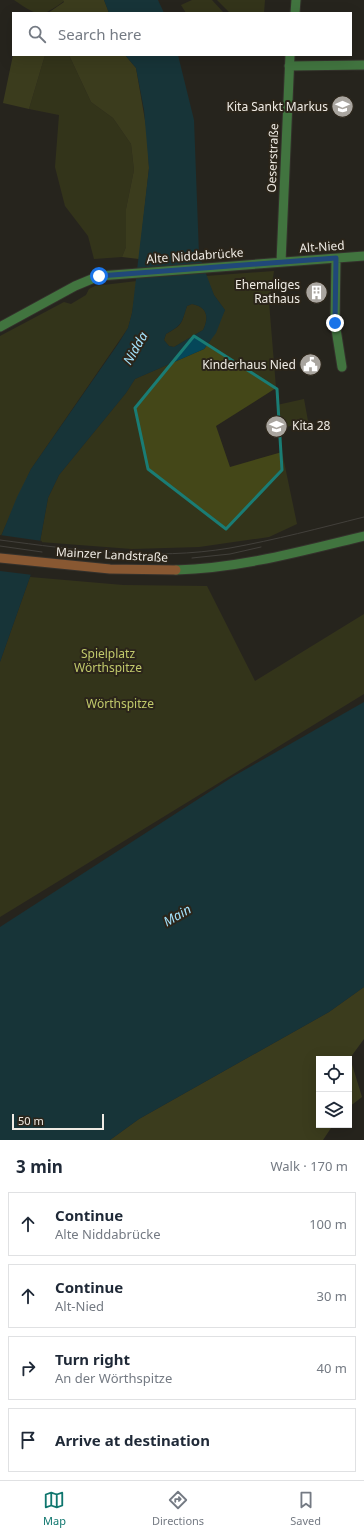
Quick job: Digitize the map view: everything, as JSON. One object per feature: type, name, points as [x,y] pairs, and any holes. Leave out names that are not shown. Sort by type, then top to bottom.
[{"type":"main road","points":[[295,12],[296,0]]},
{"type":"main road","name":"Oeserstraße","points":[[281,262],[290,56]]},
{"type":"main road","points":[[289,66],[364,65]]},
{"type":"main road","name":"Alt-Nied","points":[[281,262],[364,256]]},
{"type":"main road","points":[[336,258],[335,323],[342,367]]},
{"type":"main road","name":"Alte Niddabrücke","points":[[0,327],[89,279],[110,274],[281,262]]},
{"type":"main road","name":"Mainzer Landstraße","points":[[0,558],[60,565],[150,571],[202,569],[261,560],[364,536]]},
{"type":"highlighted area","points":[[194,336],[277,389],[282,470],[226,529],[148,469],[135,408]]},
{"type":"green space","points":[[14,0],[64,1],[46,12],[34,12]]},
{"type":"green space","points":[[63,0],[104,0],[109,12],[49,12],[64,2]]},
{"type":"green space","points":[[192,0],[212,0],[223,12],[185,12],[181,5]]},
{"type":"green space","points":[[217,0],[265,0],[264,12],[229,12]]},
{"type":"green space","points":[[13,56],[45,56],[29,109],[3,103]]},
{"type":"green space","points":[[45,56],[69,56],[91,102],[113,118],[131,144],[134,170],[126,209],[126,247],[122,257],[94,259],[88,236],[65,206],[55,167],[59,115],[29,109]]},
{"type":"green space","points":[[69,56],[126,56],[136,68],[147,132],[149,168],[139,259],[122,257],[126,247],[126,209],[134,170],[131,144],[113,118],[91,102]]},
{"type":"green space","points":[[274,271],[269,302],[276,388],[216,426],[230,467],[282,452],[297,524],[269,537],[199,547],[132,549],[40,542],[48,498],[59,475],[126,393],[135,379],[204,349],[210,341],[225,310],[214,295],[206,276]]},
{"type":"green space","points":[[137,281],[128,328],[31,469],[0,538],[0,336],[64,302],[71,304],[86,295],[89,289],[95,286]]},
{"type":"green space","points":[[192,304],[197,305],[204,310],[206,314],[206,321],[203,330],[174,347],[169,346],[164,340],[166,334],[179,326],[187,306]]},
{"type":"green space","points":[[304,399],[308,421],[283,428],[277,405]]},
{"type":"green space","name":"Wörthspitze","points":[[30,577],[123,585],[207,586],[255,681],[364,614],[364,694],[0,917],[0,662]]},
{"type":"green space","points":[[364,987],[364,1039],[351,1056],[316,1056],[316,1128],[331,1128],[323,1140],[110,1140],[139,1119],[329,1012]]},
{"type":"green space","points":[[352,1064],[362,1097],[352,1105]]},
{"type":"water","points":[[104,0],[158,0],[164,12],[109,12]]},
{"type":"water","name":"Nidda","points":[[126,56],[178,56],[194,120],[199,255],[214,295],[225,310],[216,333],[204,349],[135,379],[126,393],[59,475],[48,498],[40,542],[30,577],[0,662],[0,539],[17,497],[31,469],[118,344],[128,328],[132,313],[149,168],[144,110],[136,68]],"holes":[[[192,304],[201,308],[206,314],[206,321],[203,330],[174,347],[169,346],[164,340],[166,334],[181,323],[187,306]]]},
{"type":"water","name":"Main","points":[[364,702],[364,987],[329,1012],[139,1119],[110,1140],[0,1140],[0,927],[234,776]]},
{"type":"pier","points":[[0,535],[42,541],[33,575],[0,571]]},
{"type":"tram line","points":[[0,540],[115,553],[172,554],[201,552],[247,545],[364,517]]},
{"type":"tram line","points":[[0,546],[42,552]]},
{"type":"tram line","points":[[192,558],[230,554],[261,547]]},
{"type":"traffic: fast","points":[[295,12],[296,0]]},
{"type":"traffic: fast","points":[[281,262],[290,56]]},
{"type":"traffic: fast","points":[[289,66],[364,65]]},
{"type":"traffic: fast","points":[[0,327],[75,286],[99,276],[364,256]]},
{"type":"traffic: fast","points":[[336,259],[335,323],[342,367]]},
{"type":"traffic: fast","points":[[176,570],[224,566],[271,558],[364,536]]},
{"type":"traffic: slow","points":[[0,558],[110,569],[176,570]]},
{"type":"place","name":"Kita Sankt Markus","points":[[343,107]]},
{"type":"place","name":"Ehemaliges Rathaus","points":[[316,292]]},
{"type":"place","name":"Kinderhaus Nied","points":[[311,365]]},
{"type":"place","name":"Kita 28","points":[[276,426]]},
{"type":"route","points":[[99,276],[336,258],[335,323]]},
{"type":"park label","name":"Spielplatz Wörthspitze","points":[[108,661]]}]
